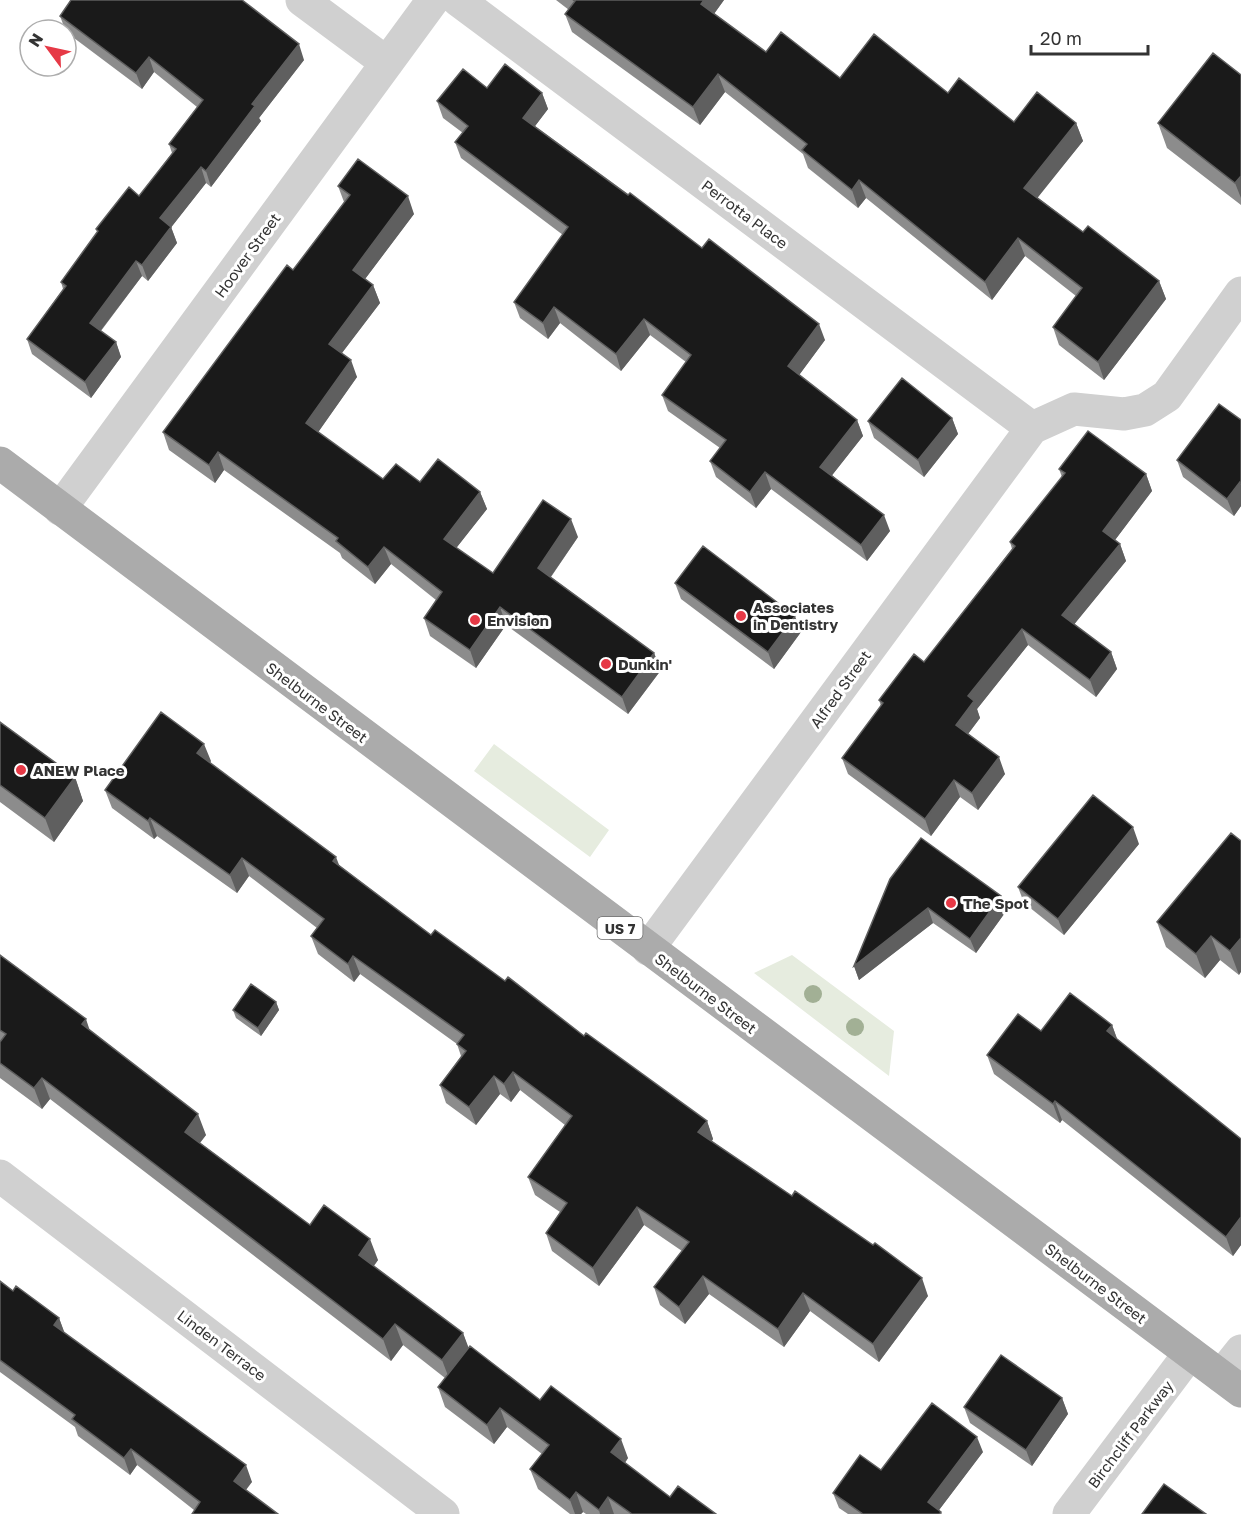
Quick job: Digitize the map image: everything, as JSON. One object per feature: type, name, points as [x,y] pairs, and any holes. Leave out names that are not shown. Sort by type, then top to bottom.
[{"type":"main road","name":"Shelburne Street","points":[[0,463],[1190,1353],[1234,1373]]},
{"type":"street","points":[[302,0],[387,63]]},
{"type":"street","name":"Hoover Street","points":[[60,509],[433,0]]},
{"type":"street","name":"Perrotta Place","points":[[458,0],[1032,428]]},
{"type":"street","points":[[1032,428],[1074,409],[1124,414],[1145,410],[1167,396],[1241,293]]},
{"type":"street","name":"Alfred Street","points":[[648,949],[1032,428]]},
{"type":"street","name":"Linden Terrace","points":[[0,1176],[443,1514]]},
{"type":"street","name":"Birchcliff Parkway","points":[[1070,1514],[1190,1353]]},
{"type":"shaded area","points":[[494,744],[609,830],[590,857],[474,771]]},
{"type":"shaded area","points":[[792,955],[894,1031],[889,1076],[754,973]]},
{"type":"building","points":[[71,0],[242,0],[299,44],[252,104],[255,106],[206,171],[201,167],[160,218],[171,227],[142,265],[136,261],[90,323],[116,342],[85,382],[27,339],[66,286],[61,282],[98,231],[96,229],[129,187],[139,196],[176,149],[169,144],[203,100],[149,57],[136,73],[78,30],[78,18],[60,16]]},
{"type":"building","points":[[573,0],[704,0],[701,4],[766,52],[781,32],[840,78],[874,34],[948,93],[959,78],[1014,122],[1037,92],[1076,123],[1024,188],[1083,232],[1088,226],[1159,281],[1098,362],[1053,327],[1082,288],[1018,238],[985,282],[859,180],[852,190],[802,150],[807,144],[718,74],[693,107],[565,14],[575,1]]},
{"type":"building","points":[[1213,53],[1241,75],[1241,176],[1235,183],[1158,123]]},
{"type":"building","points":[[505,64],[542,93],[523,118],[628,195],[630,193],[702,248],[709,239],[819,324],[788,366],[857,420],[820,467],[884,515],[861,545],[765,472],[750,492],[710,461],[726,440],[662,395],[691,355],[644,319],[616,354],[554,307],[543,323],[514,302],[568,227],[455,142],[468,126],[437,101],[463,69],[487,88]]},
{"type":"building","points":[[358,159],[408,196],[353,270],[373,285],[329,344],[351,360],[306,423],[383,479],[396,464],[420,482],[438,459],[480,492],[444,539],[493,573],[543,500],[571,519],[538,568],[654,653],[622,697],[500,607],[470,650],[424,618],[442,592],[384,547],[368,567],[336,541],[338,538],[218,452],[209,465],[163,432],[287,265],[293,270],[350,195],[338,186]]},
{"type":"building","points":[[902,378],[952,418],[918,460],[868,421]]},
{"type":"building","points":[[1219,404],[1241,420],[1241,483],[1227,499],[1177,460]]},
{"type":"building","points":[[1088,431],[1146,474],[1103,531],[1120,544],[1062,615],[1111,652],[1090,680],[1022,629],[968,696],[974,701],[956,725],[999,757],[972,793],[954,780],[925,819],[842,758],[883,703],[879,700],[914,654],[924,662],[1015,546],[1010,542],[1065,473],[1059,469]]},
{"type":"building","name":"Associates in Dentistry","points":[[703,546],[795,616],[768,652],[675,583]]},
{"type":"building","points":[[161,712],[204,744],[197,753],[336,857],[333,861],[431,935],[435,930],[505,981],[508,977],[584,1036],[586,1033],[707,1121],[698,1132],[792,1196],[795,1191],[873,1245],[875,1243],[922,1278],[873,1344],[803,1293],[778,1329],[703,1276],[679,1307],[654,1287],[689,1242],[637,1207],[593,1268],[546,1233],[567,1203],[528,1177],[572,1116],[513,1072],[504,1084],[494,1076],[469,1107],[440,1085],[466,1051],[457,1044],[464,1035],[353,956],[348,964],[311,936],[324,919],[242,858],[230,875],[150,818],[148,821],[105,790]]},
{"type":"building","points":[[0,722],[75,777],[45,818],[0,785]]},
{"type":"building","points":[[1093,795],[1133,827],[1058,919],[1018,887]]},
{"type":"building","points":[[1231,833],[1241,841],[1241,938],[1230,951],[1211,936],[1196,954],[1157,922]]},
{"type":"building","points":[[921,838],[1001,896],[970,939],[928,908],[854,966],[890,879]]},
{"type":"building","points":[[0,955],[86,1019],[82,1024],[198,1114],[185,1132],[310,1225],[324,1205],[370,1239],[359,1255],[463,1333],[442,1360],[395,1324],[383,1339],[42,1078],[34,1088],[0,1063],[0,1042],[6,1034],[0,1030]]},
{"type":"building","points":[[251,984],[276,1002],[258,1028],[233,1010]]},
{"type":"building","points":[[1070,993],[1112,1025],[1107,1031],[1241,1139],[1241,1217],[1226,1237],[1055,1101],[1053,1104],[987,1055],[1018,1014],[1041,1031]]},
{"type":"building","points":[[0,1281],[13,1291],[16,1286],[59,1318],[54,1325],[246,1465],[234,1481],[278,1514],[192,1514],[200,1502],[131,1449],[124,1458],[72,1419],[75,1415],[0,1360]]},
{"type":"building","points":[[470,1346],[540,1400],[551,1386],[621,1439],[611,1452],[670,1497],[678,1486],[716,1514],[632,1514],[608,1497],[599,1510],[576,1492],[570,1500],[530,1469],[549,1445],[500,1408],[487,1425],[438,1387]]},
{"type":"building","points":[[1001,1355],[1062,1398],[1026,1450],[964,1407]]},
{"type":"building","points":[[932,1403],[977,1437],[928,1502],[941,1512],[939,1514],[863,1514],[833,1493],[860,1455],[881,1470]]},
{"type":"building","points":[[1164,1484],[1206,1514],[1142,1514]]},
{"type":"place","name":"Associates in Dentistry","points":[[741,616]]},
{"type":"place","name":"Envision","points":[[475,620]]},
{"type":"place","name":"Dunkin'","points":[[606,664]]},
{"type":"place","name":"ANEW Place","points":[[21,770]]},
{"type":"place","name":"The Spot","points":[[951,903]]}]
